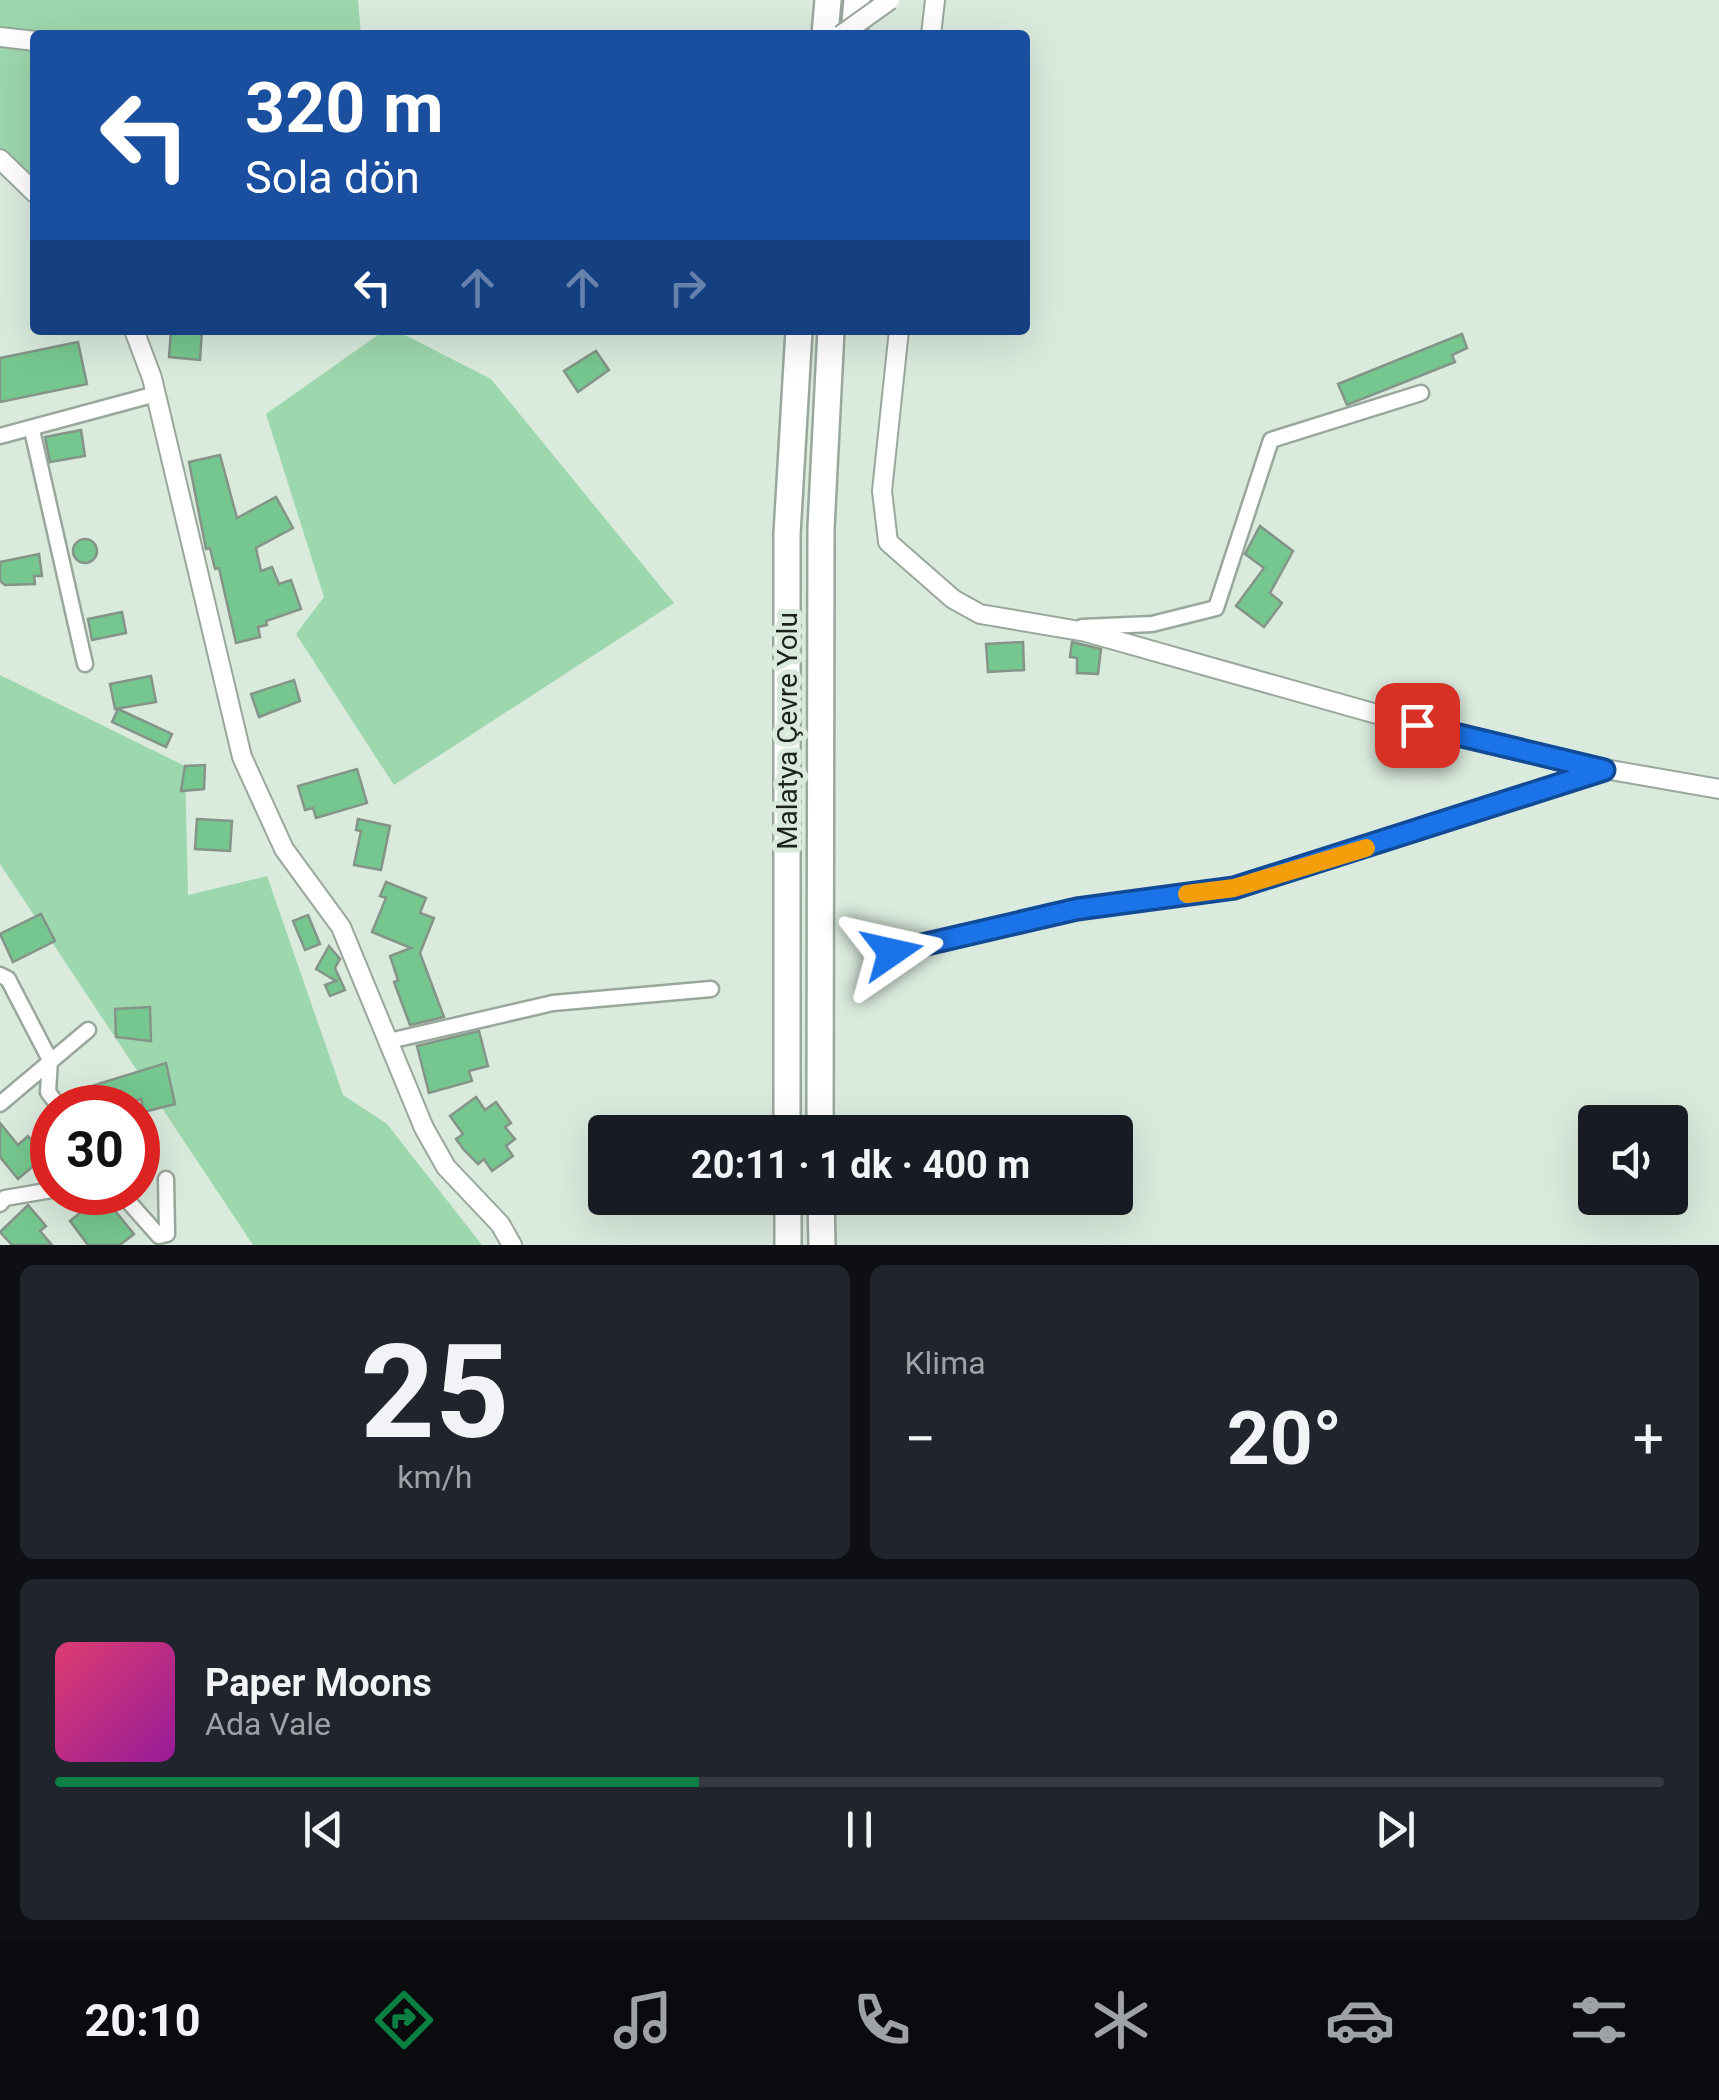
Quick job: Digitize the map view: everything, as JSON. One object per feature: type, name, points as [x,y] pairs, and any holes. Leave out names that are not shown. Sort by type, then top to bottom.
[{"type":"highway","points":[[825,30],[828,0]]},
{"type":"highway","points":[[854,30],[857,0]]},
{"type":"highway","name":"Malatya Çevre Yolu","points":[[788,1115],[787,534],[799,335]]},
{"type":"highway","name":"Malatya Çevre Yolu","points":[[820,1115],[820,528],[831,335]]},
{"type":"highway","points":[[788,1215],[788,1245]]},
{"type":"highway","points":[[821,1215],[822,1245]]},
{"type":"street","points":[[848,30],[890,0]]},
{"type":"street","points":[[932,30],[935,0]]},
{"type":"street","points":[[0,36],[30,40]]},
{"type":"street","points":[[0,159],[30,189]]},
{"type":"street","points":[[136,335],[156,394],[242,756],[284,849],[340,927],[424,1128],[446,1167],[500,1224],[512,1245]]},
{"type":"street","points":[[899,335],[882,491],[888,542],[953,599],[980,614],[1066,628],[1451,735],[1604,770],[1719,789]]},
{"type":"street","points":[[1066,628],[1152,624],[1216,608],[1271,440],[1420,393]]},
{"type":"street","points":[[0,436],[156,394]]},
{"type":"street","points":[[32,430],[85,664]]},
{"type":"street","points":[[892,952],[1077,909],[1234,888],[1604,770]]},
{"type":"street","points":[[0,975],[8,980],[50,1060],[48,1085]]},
{"type":"street","points":[[389,1041],[554,1003],[711,989]]},
{"type":"street","points":[[0,1104],[88,1030]]},
{"type":"street","points":[[140,1215],[159,1236],[167,1234],[166,1178]]},
{"type":"street","points":[[0,1204],[5,1198],[30,1194]]},
{"type":"green space","points":[[0,0],[358,0],[361,30],[30,30],[30,36],[0,41]]},
{"type":"green space","points":[[0,46],[30,50],[30,192],[0,162]]},
{"type":"green space","points":[[378,335],[405,335],[491,379],[674,603],[394,785],[296,634],[324,597],[266,414]]},
{"type":"green space","points":[[0,675],[185,766],[188,895],[267,876],[343,1095],[387,1124],[482,1245],[253,1245],[160,1105],[160,1085],[147,1085],[0,864]]},
{"type":"building","points":[[1462,334],[1467,348],[1452,355],[1455,362],[1347,405],[1338,384]]},
{"type":"building","points":[[171,335],[202,335],[200,360],[169,357]]},
{"type":"building","points":[[78,342],[87,384],[0,402],[0,358]]},
{"type":"building","points":[[596,351],[609,370],[578,392],[564,371]]},
{"type":"building","points":[[81,430],[85,456],[50,462],[45,437]]},
{"type":"building","points":[[220,455],[237,518],[276,497],[293,528],[256,548],[261,571],[272,567],[279,584],[291,580],[301,609],[266,621],[267,625],[258,627],[260,637],[236,643],[219,568],[215,569],[210,548],[206,549],[189,462]]},
{"type":"building","points":[[1260,526],[1293,551],[1270,593],[1282,603],[1264,627],[1236,606],[1264,568],[1245,554]]},
{"type":"building","points":[[85,539],[97,551],[85,563],[73,551]]},
{"type":"building","points":[[39,554],[42,576],[34,576],[35,584],[5,585],[0,581],[0,562]]},
{"type":"building","points":[[122,612],[126,633],[92,640],[88,619]]},
{"type":"building","points":[[1023,642],[1024,670],[988,672],[986,644]]},
{"type":"building","points":[[1072,642],[1101,649],[1098,674],[1077,673],[1077,658],[1070,657]]},
{"type":"building","points":[[151,676],[156,702],[115,709],[110,684]]},
{"type":"building","points":[[294,680],[300,701],[259,717],[251,694]]},
{"type":"building","points":[[118,709],[172,734],[166,747],[112,722]]},
{"type":"building","points":[[205,765],[204,789],[181,791],[185,766]]},
{"type":"building","points":[[357,769],[367,803],[316,818],[313,808],[305,810],[298,786]]},
{"type":"building","points":[[197,819],[232,821],[230,851],[195,849]]},
{"type":"building","points":[[358,819],[390,826],[381,870],[354,865],[361,831],[356,830]]},
{"type":"building","points":[[386,882],[426,898],[420,913],[434,918],[420,953],[444,1017],[410,1025],[394,982],[398,980],[390,956],[411,948],[372,932],[386,898],[380,896]]},
{"type":"building","points":[[41,914],[55,941],[13,962],[0,934]]},
{"type":"building","points":[[308,915],[320,944],[305,950],[293,921]]},
{"type":"building","points":[[329,946],[340,959],[335,968],[345,990],[330,996],[325,985],[336,981],[316,969]]},
{"type":"building","points":[[150,1007],[151,1041],[116,1037],[115,1009]]},
{"type":"building","points":[[479,1031],[488,1066],[469,1071],[472,1081],[429,1093],[417,1046]]},
{"type":"building","points":[[166,1063],[175,1104],[160,1108],[160,1085],[94,1085]]},
{"type":"building","points":[[476,1097],[485,1110],[496,1102],[511,1123],[505,1127],[515,1139],[506,1146],[513,1156],[492,1171],[484,1159],[478,1164],[464,1150],[456,1139],[463,1134],[450,1116]]},
{"type":"building","points":[[0,1123],[18,1145],[28,1136],[30,1138],[30,1169],[18,1179],[0,1157]]},
{"type":"building","points":[[28,1205],[30,1215],[37,1215],[46,1226],[40,1231],[52,1245],[12,1245],[0,1232]]},
{"type":"building","points":[[77,1215],[118,1215],[134,1234],[120,1245],[88,1245],[70,1221]]},
{"type":"slow traffic","points":[[1187,894],[1234,888],[1366,848]]},
{"type":"route","points":[[892,952],[1077,909],[1234,888],[1604,770],[1417,725]]}]
